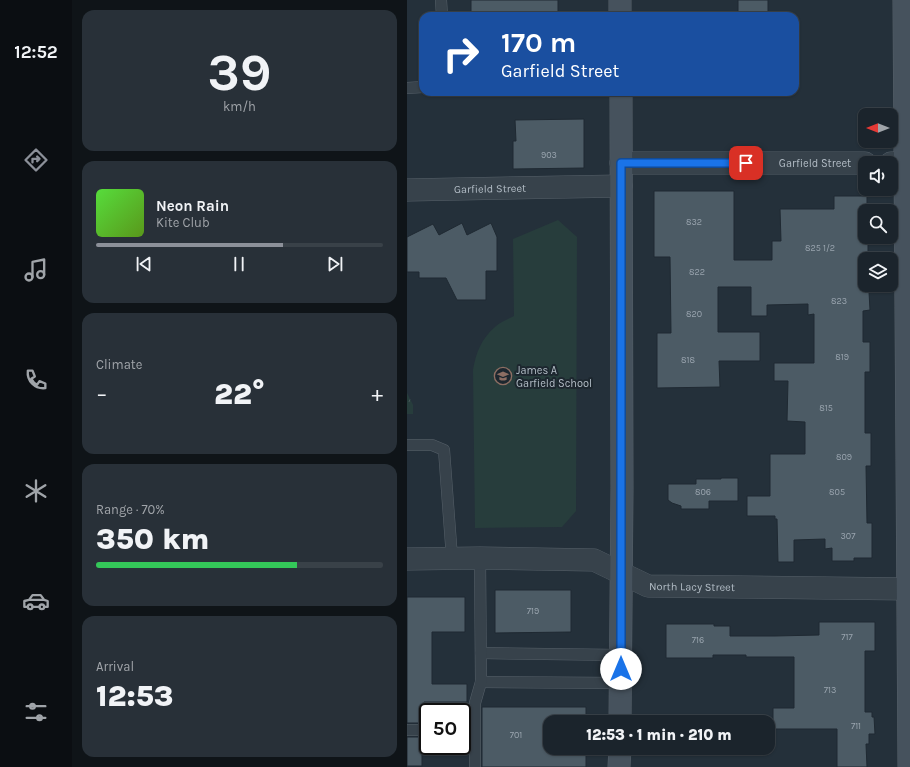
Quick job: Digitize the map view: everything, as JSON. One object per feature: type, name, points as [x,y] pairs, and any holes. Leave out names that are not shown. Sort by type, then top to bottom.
[{"type":"street","points":[[620,0],[620,12]]},
{"type":"street","points":[[904,0],[902,163],[909,470],[909,767]]},
{"type":"street","points":[[620,715],[621,96]]},
{"type":"street","name":"Garfield Street","points":[[621,163],[858,163]]},
{"type":"street","name":"Garfield Street","points":[[407,190],[621,186]]},
{"type":"street","name":"North Lacy Street","points":[[407,559],[480,558],[594,560],[648,586],[909,589]]},
{"type":"street","points":[[619,755],[619,767]]},
{"type":"lane","points":[[441,0],[442,12]]},
{"type":"lane","points":[[407,88],[419,87]]},
{"type":"lane","points":[[407,445],[432,445],[444,450],[452,558]]},
{"type":"lane","points":[[475,767],[475,703],[481,682],[480,558]]},
{"type":"lane","points":[[481,653],[621,655]]},
{"type":"lane","points":[[481,682],[621,683]]},
{"type":"lane","points":[[407,730],[419,730]]},
{"type":"green space","points":[[558,220],[577,237],[576,511],[562,527],[475,528],[473,370],[476,358],[486,336],[499,324],[514,316],[513,239]]},
{"type":"green space","points":[[407,393],[413,405],[413,414],[407,414]]},
{"type":"building","points":[[471,0],[558,0],[558,12],[471,12]]},
{"type":"building","points":[[738,0],[768,0],[768,12],[738,12]]},
{"type":"building","points":[[584,119],[584,168],[513,169],[513,141],[516,141],[515,120]]},
{"type":"building","points":[[654,191],[734,191],[734,260],[772,260],[772,241],[781,241],[780,209],[834,209],[834,196],[867,196],[867,204],[858,204],[858,244],[868,244],[868,252],[858,252],[858,292],[869,292],[870,310],[863,311],[863,342],[870,342],[870,372],[865,372],[865,433],[871,433],[871,466],[866,466],[867,523],[872,523],[872,558],[854,558],[854,561],[832,561],[832,548],[825,549],[825,539],[794,540],[794,562],[778,562],[777,519],[775,519],[775,516],[747,516],[747,496],[770,496],[770,454],[805,454],[805,422],[787,421],[788,381],[774,381],[774,363],[814,363],[814,314],[808,315],[808,304],[767,305],[767,316],[751,316],[751,287],[718,287],[718,332],[760,332],[760,361],[719,361],[720,387],[657,388],[657,333],[671,333],[670,257],[654,257]]},
{"type":"building","points":[[462,223],[467,235],[491,223],[497,237],[497,271],[486,271],[486,300],[457,300],[446,278],[419,278],[419,272],[407,272],[407,237],[433,224],[439,235]]},
{"type":"building","points":[[738,478],[738,501],[709,501],[709,509],[681,509],[681,506],[668,500],[668,484],[696,484],[696,479]]},
{"type":"building","points":[[495,590],[571,590],[571,632],[495,633]]},
{"type":"building","points":[[407,597],[465,597],[465,632],[432,632],[432,684],[467,684],[467,702],[419,703],[419,723],[407,723]]},
{"type":"building","points":[[819,622],[875,622],[875,651],[865,651],[865,712],[872,712],[872,717],[874,717],[875,734],[869,734],[869,744],[866,744],[867,767],[837,767],[837,729],[775,729],[775,715],[773,715],[773,708],[794,708],[794,657],[713,655],[713,658],[666,658],[666,624],[714,624],[714,626],[730,626],[730,636],[819,635]]},
{"type":"building","points":[[482,707],[586,707],[586,715],[543,715],[543,755],[586,755],[586,767],[482,767]]},
{"type":"building","points":[[407,737],[419,737],[419,755],[422,755],[422,766],[407,766]]},
{"type":"place","name":"James A Garfield School","points":[[503,376]]},
{"type":"route","points":[[621,669],[621,163],[746,163]]}]
